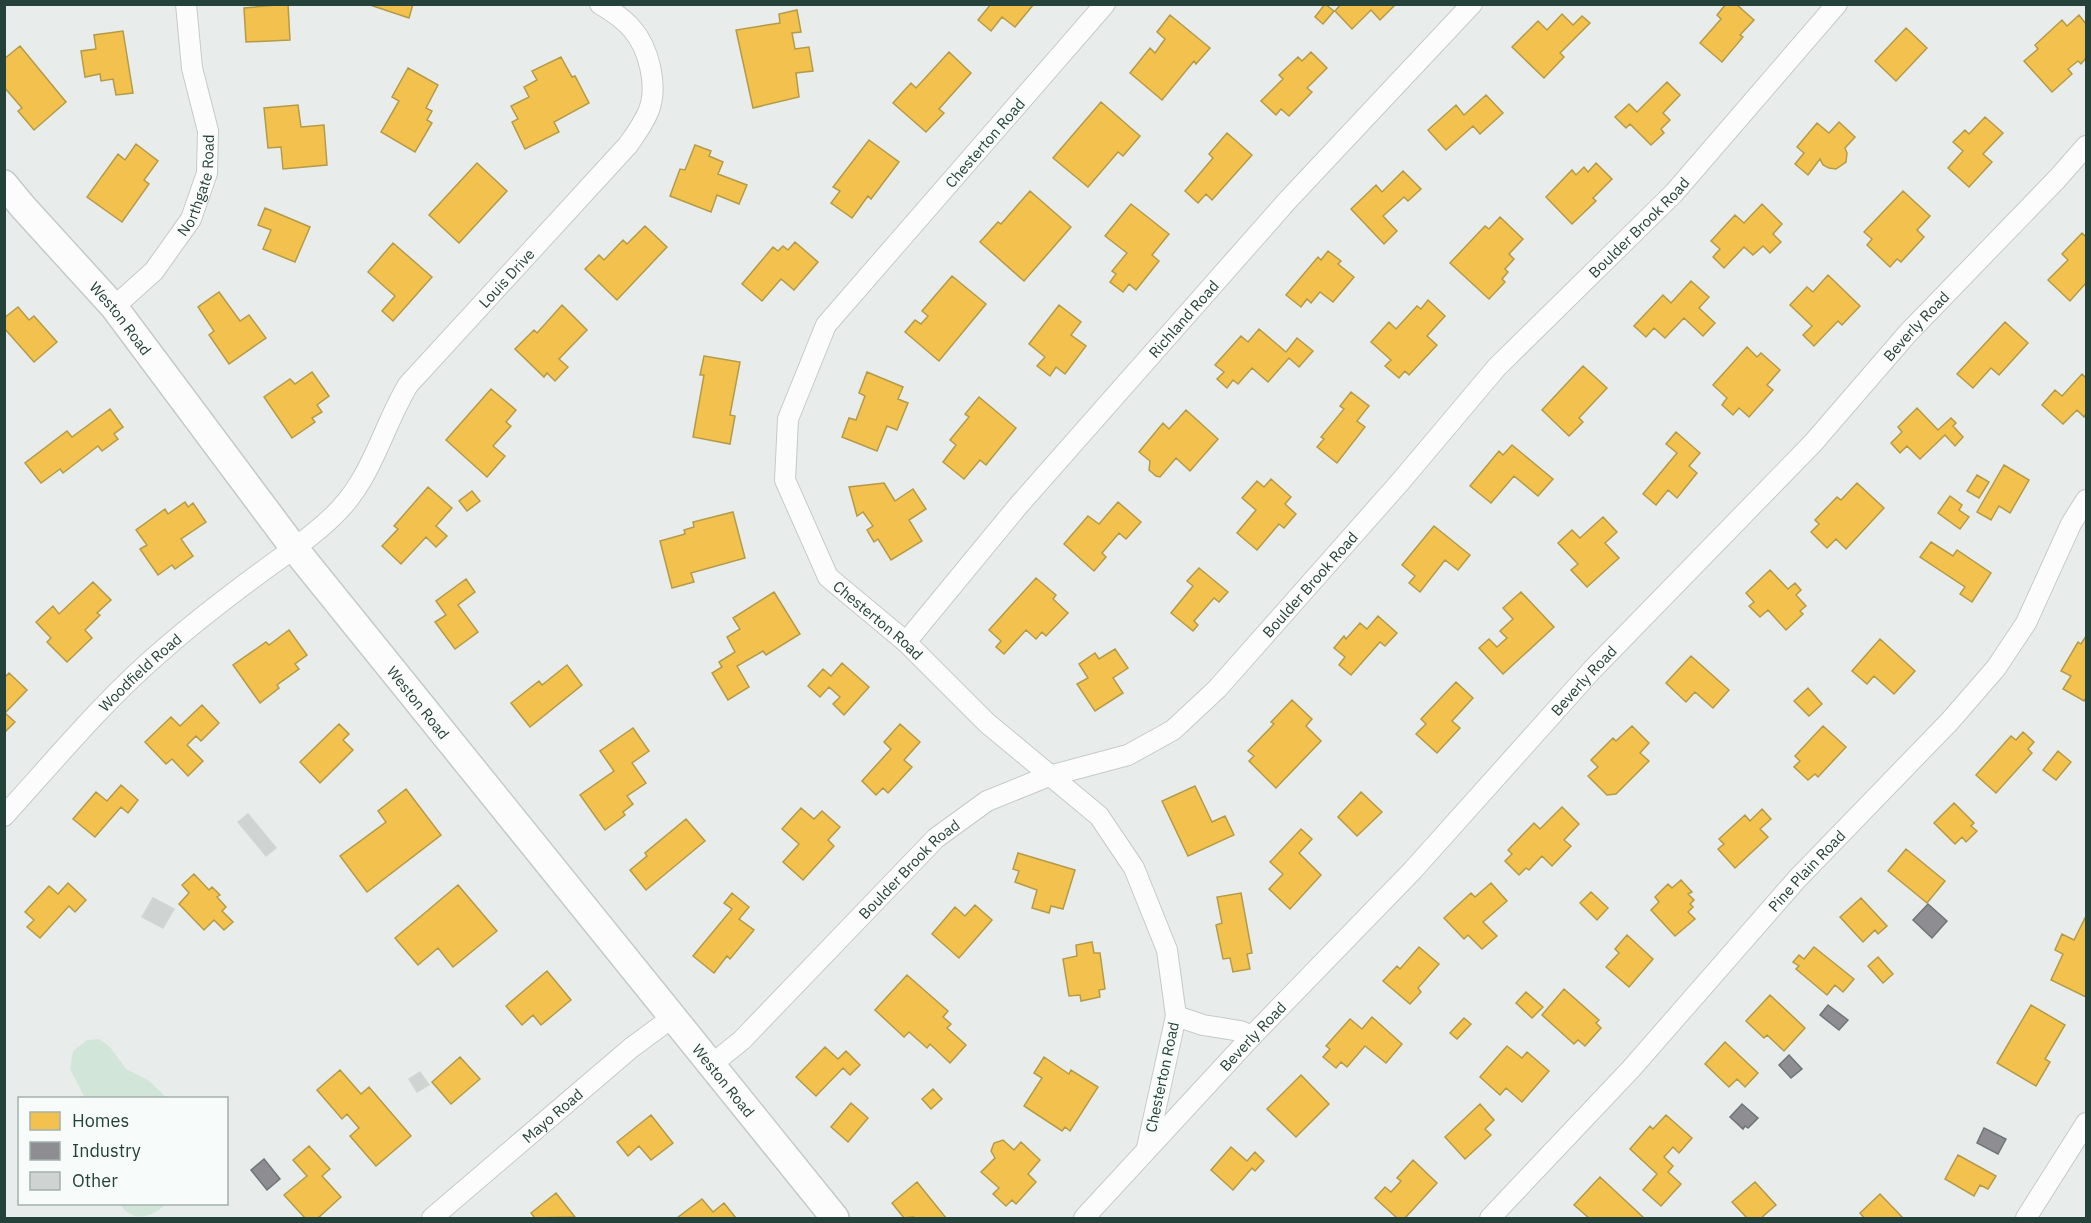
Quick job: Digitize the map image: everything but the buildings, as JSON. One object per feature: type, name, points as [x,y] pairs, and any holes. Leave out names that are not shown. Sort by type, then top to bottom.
[{"type":"main road","name":"Weston Road","points":[[4,184],[14,214],[114,307],[294,548],[835,1218]]},
{"type":"street","name":"Northgate Road","points":[[114,307],[154,271],[191,219],[207,173],[208,131],[192,68],[186,4]]},
{"type":"street","name":"Louis Drive","points":[[294,548],[341,508],[357,488],[370,465],[394,408],[408,385],[628,145],[641,126],[650,108],[652,88],[650,68],[635,32],[622,19],[600,4]]},
{"type":"street","name":"Chesterton Road","points":[[1105,4],[826,325],[788,419],[785,480],[828,577],[906,642],[987,723],[1099,816],[1134,868],[1167,950],[1176,1016],[1146,1151]]},
{"type":"street","name":"Richland Road","points":[[906,642],[1018,506],[1287,201],[1472,4]]},
{"type":"street","name":"Boulder Brook Road","points":[[711,1065],[742,1040],[936,838],[987,801],[1049,776],[1128,755],[1173,730],[1217,689],[1401,481],[1497,367],[1674,193],[1837,4]]},
{"type":"street","name":"Beverly Road","points":[[1084,1218],[1252,1036],[1413,870],[1592,670],[1813,443],[1908,333],[2086,146]]},
{"type":"street","name":"Pine Plain Road","points":[[1490,1218],[1631,1069],[1797,879],[1950,721],[1996,668],[2026,623],[2071,524],[2086,500]]},
{"type":"street","name":"Woodfield Road","points":[[4,816],[95,715],[139,671],[225,600],[294,548]]},
{"type":"street","points":[[1176,1016],[1203,1025],[1240,1031],[1252,1036]]},
{"type":"street","name":"Mayo Road","points":[[435,1218],[632,1048],[673,1017]]},
{"type":"street","points":[[2026,1218],[2086,1123]]},
{"type":"green space","points":[[99,1039],[110,1047],[126,1069],[148,1080],[166,1097],[84,1097],[70,1069],[73,1051],[87,1040]]},
{"type":"green space","points":[[121,1205],[165,1205],[154,1213],[142,1216],[130,1214]]}]
